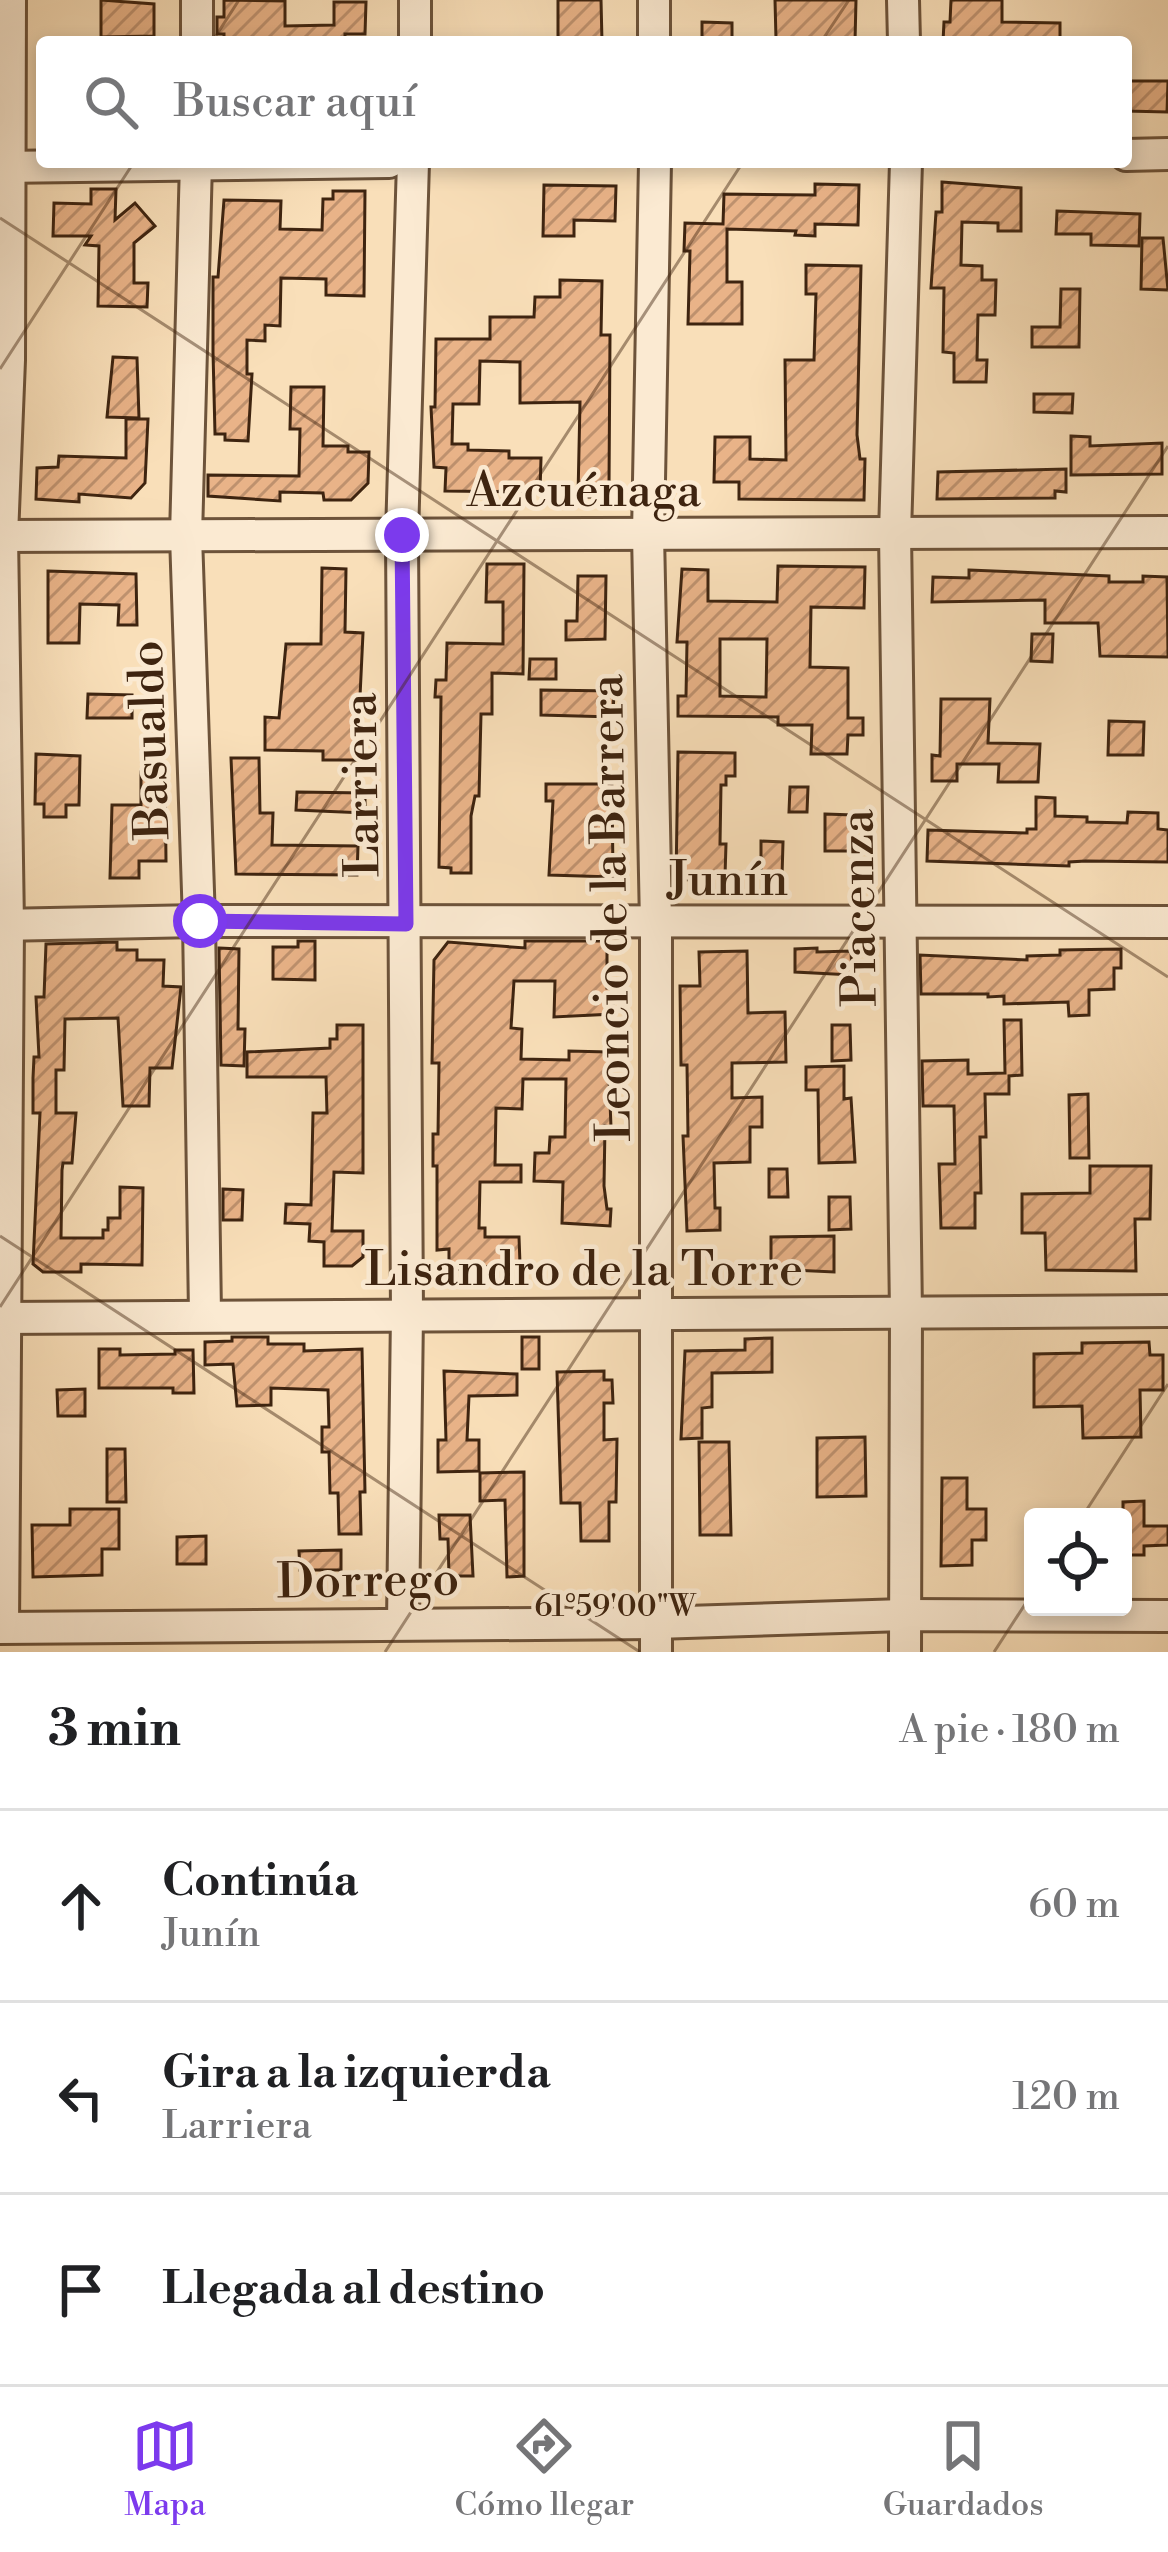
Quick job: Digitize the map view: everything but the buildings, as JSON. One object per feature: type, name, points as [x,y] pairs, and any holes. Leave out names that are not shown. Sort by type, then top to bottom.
[{"type":"street","points":[[2,1628],[1,536],[10,0]]},
{"type":"street","points":[[196,0],[196,36]]},
{"type":"street","points":[[415,0],[415,36]]},
{"type":"street","points":[[654,0],[654,36]]},
{"type":"street","points":[[903,0],[904,36]]},
{"type":"street","points":[[1132,155],[1168,154]]},
{"type":"street","points":[[5,166],[36,166]]},
{"type":"street","name":"Basualdo","points":[[196,168],[186,536],[200,921],[205,1314]]},
{"type":"street","name":"Larriera","points":[[403,1623],[407,1313],[402,535],[413,168]]},
{"type":"street","name":"Leoncio de la Barrera","points":[[655,168],[648,534],[656,923],[656,1638]]},
{"type":"street","name":"Piacenza","points":[[904,1652],[906,1313],[895,533],[906,168]]},
{"type":"street","name":"Azcuénaga","points":[[1,536],[1168,532]]},
{"type":"street","name":"Junín","points":[[4,925],[1168,922]]},
{"type":"street","name":"Lisandro de la Torre","points":[[3,1318],[1168,1311]]},
{"type":"street","name":"Dorrego","points":[[2,1628],[254,1639],[403,1623],[656,1638],[904,1615],[1168,1616]]},
{"type":"route","points":[[200,921],[406,924],[402,535]]}]
